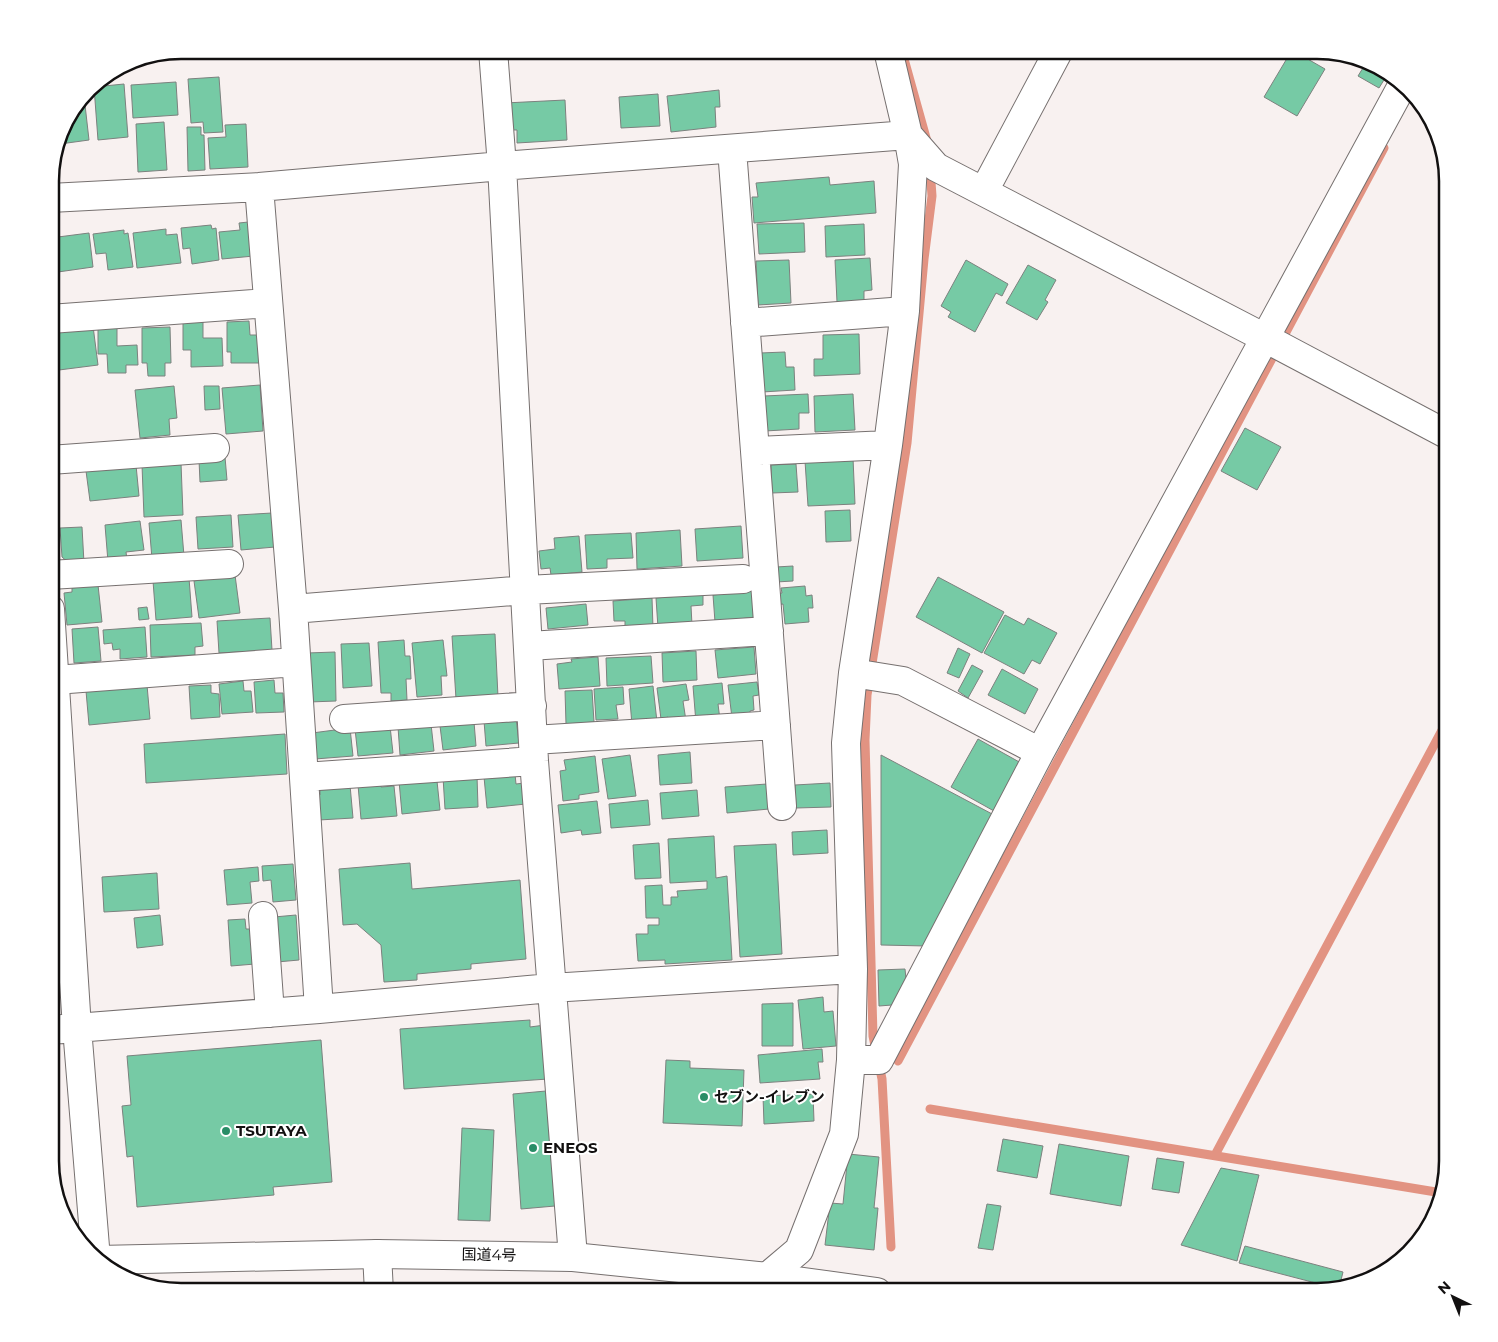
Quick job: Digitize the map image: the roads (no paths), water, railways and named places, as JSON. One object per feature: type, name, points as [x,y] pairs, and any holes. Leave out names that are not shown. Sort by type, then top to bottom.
[{"type":"main road","points":[[494,59],[502,166],[534,751],[573,1257]]},
{"type":"main road","points":[[766,1283],[799,1250],[844,1134],[851,1060],[853,968],[846,743],[854,673],[888,445],[904,311],[913,164],[890,59]]},
{"type":"main road","points":[[984,191],[1054,59]]},
{"type":"main road","points":[[851,1060],[879,1060],[1040,752],[1399,91]]},
{"type":"main road","points":[[59,198],[259,187],[502,166],[908,135]]},
{"type":"main road","points":[[908,135],[936,167],[1439,430]]},
{"type":"main road","points":[[732,149],[782,806]]},
{"type":"main road","points":[[259,187],[293,609],[319,1010]]},
{"type":"main road","points":[[59,318],[268,303]]},
{"type":"main road","points":[[746,322],[904,311]]},
{"type":"main road","points":[[755,451],[888,445]]},
{"type":"main road","points":[[59,459],[215,448]]},
{"type":"main road","points":[[59,574],[230,564]]},
{"type":"main road","points":[[293,609],[526,590],[743,578]]},
{"type":"main road","points":[[529,646],[769,631]]},
{"type":"main road","points":[[59,680],[296,662]]},
{"type":"main road","points":[[854,673],[903,681],[1040,752]]},
{"type":"main road","points":[[344,719],[532,706]]},
{"type":"main road","points":[[304,777],[776,725]]},
{"type":"main road","points":[[59,876],[77,1028],[96,1248]]},
{"type":"main road","points":[[263,916],[270,1013]]},
{"type":"main road","points":[[59,1029],[319,1010],[551,988],[853,968]]},
{"type":"main road","points":[[378,1254],[380,1283]]},
{"type":"main road","name":"国道4号","points":[[109,1260],[378,1254],[573,1257],[750,1283]]},
{"type":"waterway","points":[[904,59],[928,145]]},
{"type":"waterway","points":[[898,1061],[1384,148]]},
{"type":"waterway","points":[[891,1247],[882,1079],[873,1036],[865,740],[867,695],[907,443],[924,259],[932,196],[930,168]]},
{"type":"waterway","points":[[1215,1155],[1439,736]]},
{"type":"waterway","points":[[930,1109],[1435,1192]]},
{"type":"place","name":"セブン-イレブン","points":[[704,1097]]},
{"type":"place","name":"TSUTAYA","points":[[226,1131]]},
{"type":"place","name":"ENEOS","points":[[533,1148]]}]
